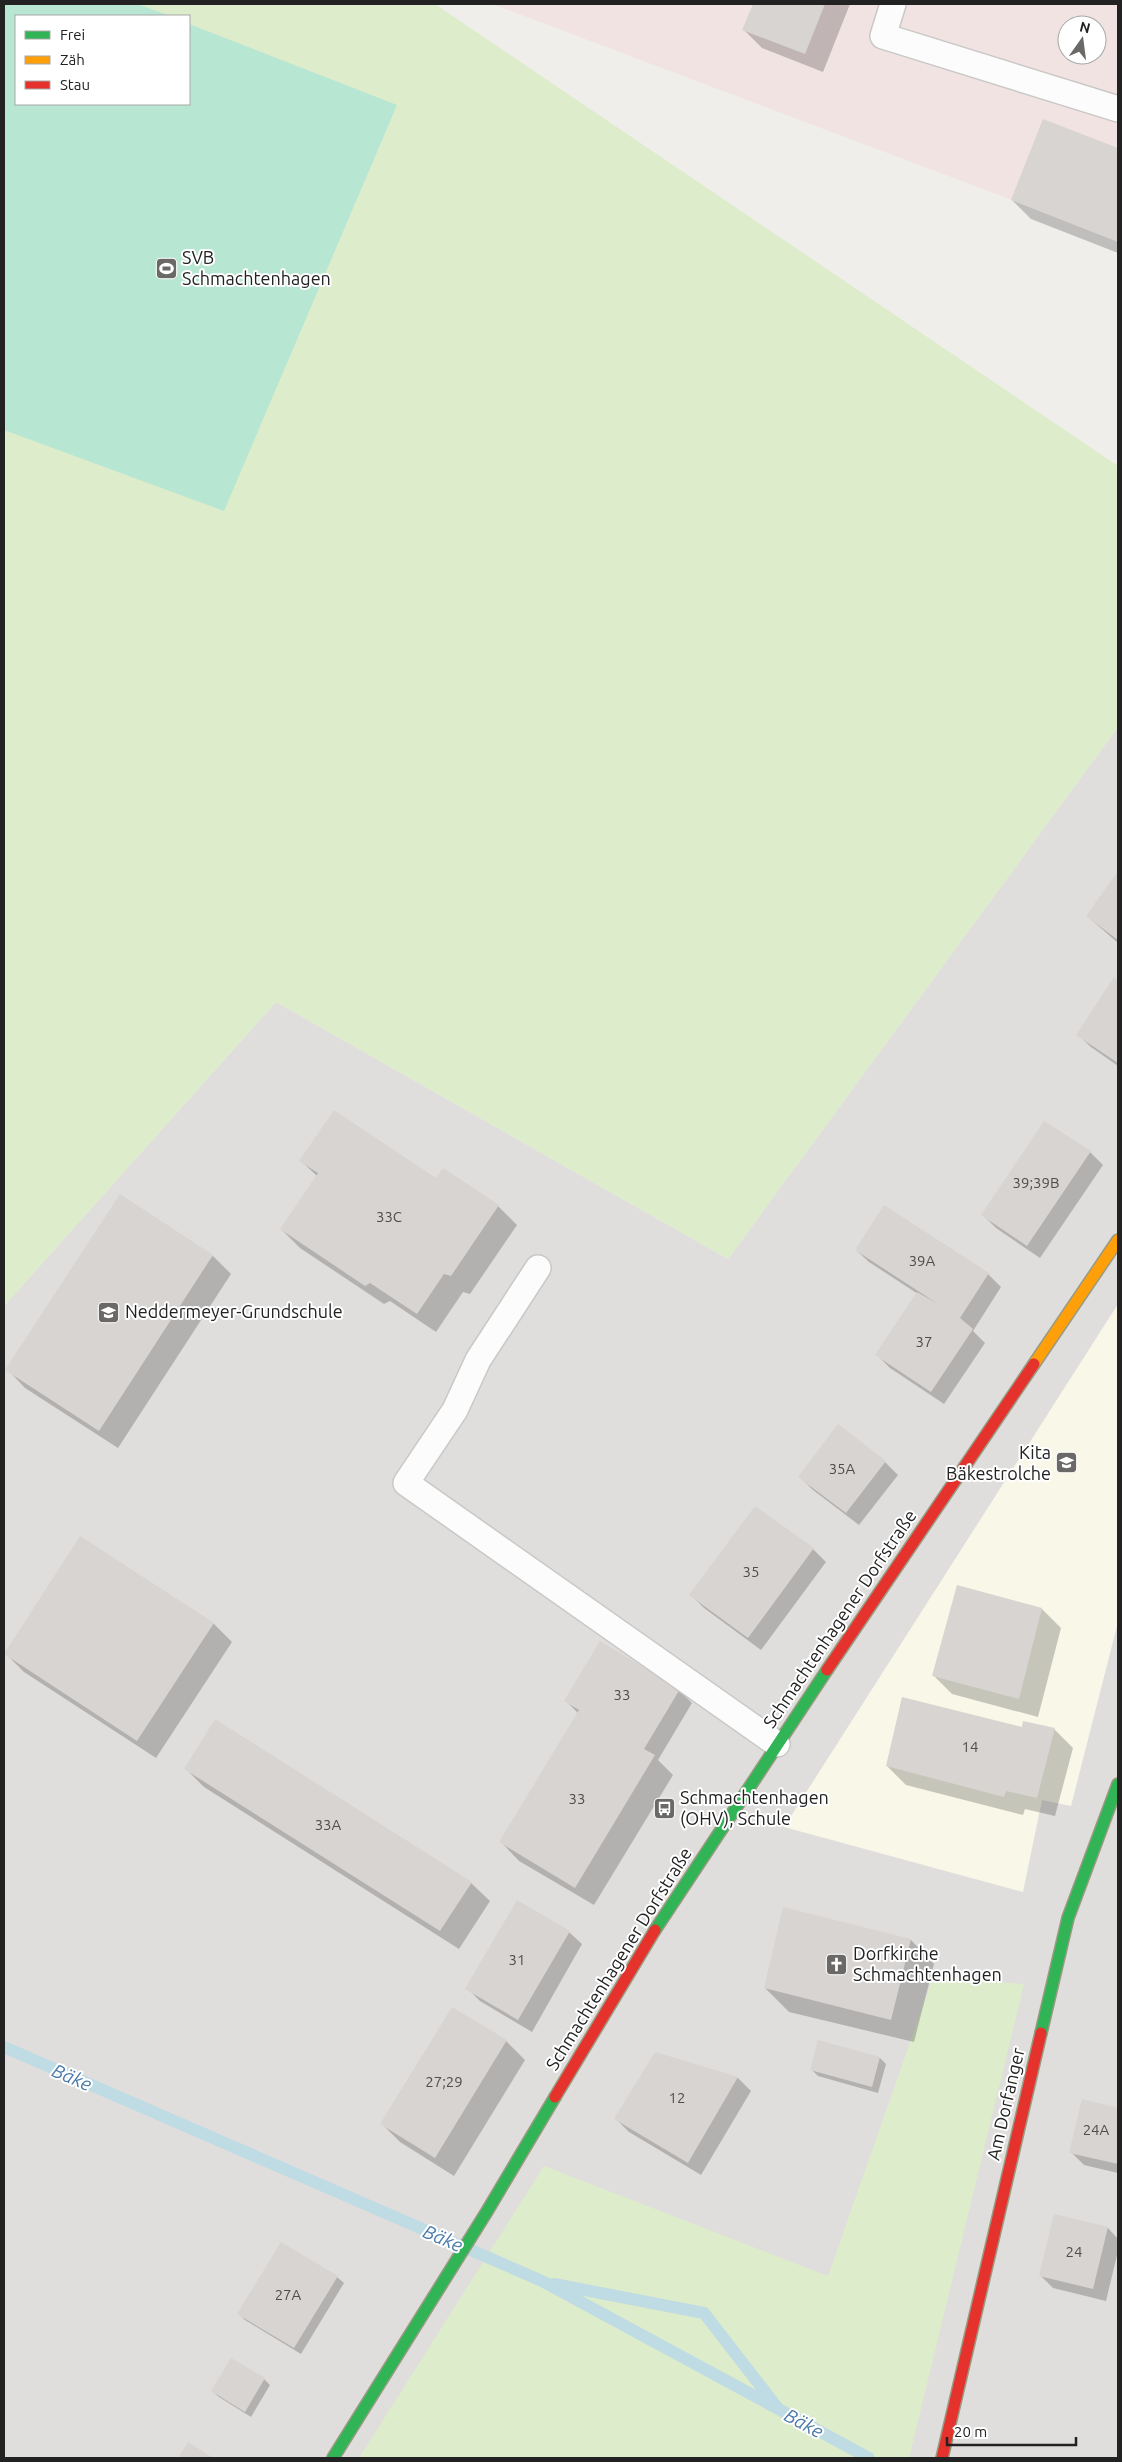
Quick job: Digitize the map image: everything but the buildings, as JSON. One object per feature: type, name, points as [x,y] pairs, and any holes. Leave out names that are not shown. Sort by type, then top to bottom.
[{"type":"main road","name":"Schmachtenhagener Dorfstraße","points":[[333,2458],[486,2213],[663,1916],[1118,1240]]},
{"type":"main road","name":"Am Dorfanger","points":[[942,2458],[1068,1918],[1118,1784]]},
{"type":"lane","points":[[893,4],[883,36],[1118,109]]},
{"type":"lane","points":[[538,1268],[478,1360],[455,1410],[406,1484],[777,1744]]},
{"type":"shaded area","points":[[492,4],[1118,4],[1118,240]]},
{"type":"shaded area","points":[[1118,727],[1118,2458],[4,2458],[4,1306],[276,1002],[728,1259]]},
{"type":"shaded area","name":"Kita Bäkestrolche","points":[[1118,1304],[1118,1622],[1071,1806],[1042,1800],[1023,1892],[784,1827]]},
{"type":"green space","points":[[4,4],[435,4],[1118,466],[1118,727],[728,1259],[276,1002],[4,1306]]},
{"type":"green space","name":"SVB Schmachtenhagen","points":[[4,4],[137,4],[167,15],[15,15],[15,105],[190,105],[190,24],[397,105],[224,511],[4,430]]},
{"type":"green space","points":[[933,1977],[1024,1984],[909,2458],[359,2458],[544,2166],[828,2276]]},
{"type":"waterway","name":"Bäke","points":[[4,2047],[542,2281],[869,2458]]},
{"type":"waterway","points":[[554,2284],[704,2313],[776,2406]]},
{"type":"traffic: fast","points":[[655,1930],[827,1670]]},
{"type":"traffic: fast","points":[[1041,2033],[1068,1918],[1118,1784]]},
{"type":"traffic: fast","points":[[333,2458],[486,2213],[555,2097]]},
{"type":"traffic: slow","points":[[1034,1364],[1118,1240]]},
{"type":"traffic: jam","points":[[827,1670],[1034,1364]]},
{"type":"traffic: jam","points":[[555,2097],[655,1930]]},
{"type":"traffic: jam","points":[[942,2458],[1041,2033]]},
{"type":"place","name":"SVB Schmachtenhagen","points":[[166,268]]},
{"type":"place","name":"Neddermeyer-Grundschule","points":[[109,1312]]},
{"type":"place","name":"Kita Bäkestrolche","points":[[1067,1463]]},
{"type":"place","name":"Schmachtenhagen (OHV), Schule","points":[[664,1808]]},
{"type":"place","name":"Dorfkirche Schmachtenhagen","points":[[837,1964]]}]
